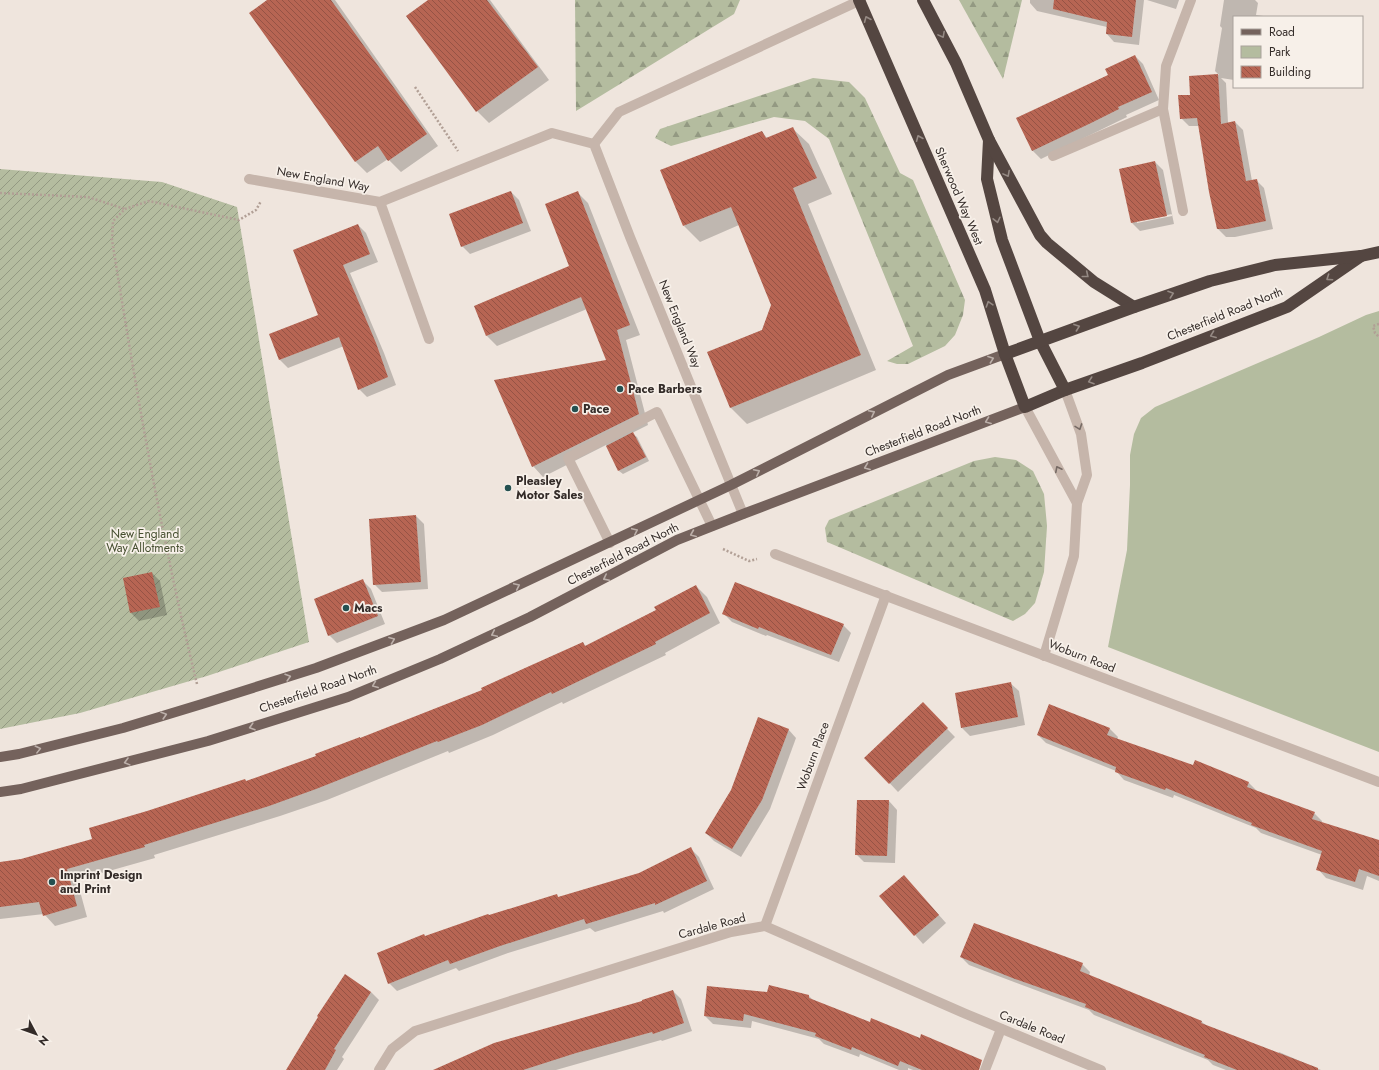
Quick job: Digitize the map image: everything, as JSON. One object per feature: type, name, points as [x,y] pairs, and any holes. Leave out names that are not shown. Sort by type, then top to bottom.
[{"type":"highway","name":"Sherwood Way West","points":[[860,0],[985,290],[1005,354],[1025,407]]},
{"type":"highway","name":"Sherwood Way West","points":[[924,0],[956,63],[989,140],[987,179],[1002,240],[1040,341],[1065,390]]},
{"type":"highway","points":[[989,140],[1040,235],[1047,243],[1094,282],[1134,307]]},
{"type":"highway","points":[[1361,256],[1379,252]]},
{"type":"highway","name":"Chesterfield Road North","points":[[1005,354],[1210,281],[1275,265],[1361,256]]},
{"type":"highway","name":"Chesterfield Road North","points":[[1025,407],[1065,390],[1142,363],[1286,307],[1361,256]]},
{"type":"main road","name":"Chesterfield Road North","points":[[0,757],[19,754],[123,728],[202,704],[316,668],[444,620],[731,485],[948,375],[1005,354]]},
{"type":"main road","name":"Chesterfield Road North","points":[[0,792],[21,789],[208,741],[348,697],[440,658],[530,617],[678,540],[742,514],[1025,407]]},
{"type":"street","points":[[594,144],[619,112],[860,0]]},
{"type":"street","points":[[1183,211],[1163,109],[1166,66],[1190,3]]},
{"type":"street","points":[[1052,156],[1163,109]]},
{"type":"street","name":"New England Way","points":[[249,179],[380,202],[552,132],[594,144],[742,514]]},
{"type":"street","points":[[380,202],[429,339]]},
{"type":"street","points":[[1044,656],[1074,556],[1077,503],[1088,475],[1082,434],[1065,390]]},
{"type":"street","points":[[1025,407],[1077,503]]},
{"type":"street","points":[[610,542],[568,458],[657,412],[712,526]]},
{"type":"street","name":"Woburn Road","points":[[775,554],[1379,782]]},
{"type":"street","name":"Woburn Place","points":[[765,926],[886,595]]},
{"type":"street","name":"Cardale Road","points":[[379,1070],[392,1049],[416,1031],[731,932],[765,926],[1001,1029],[1101,1070]]},
{"type":"street","points":[[985,1070],[1001,1029]]},
{"type":"path","points":[[415,87],[468,166]]},
{"type":"path","points":[[202,704],[164,539],[137,391],[112,240],[113,221],[125,209],[149,201],[239,220],[256,210],[269,183]]},
{"type":"path","points":[[0,193],[88,197],[125,209]]},
{"type":"path","points":[[1379,324],[1373,326],[1375,333],[1379,337]]},
{"type":"path","points":[[724,549],[749,560],[775,554]]},
{"type":"green space","points":[[575,0],[740,0],[734,14],[576,111]]},
{"type":"green space","points":[[959,0],[1022,0],[1003,79]]},
{"type":"green space","points":[[813,78],[849,82],[865,98],[900,173],[913,180],[965,300],[963,315],[955,335],[945,346],[908,364],[897,364],[887,361],[913,346],[829,139],[805,121],[774,117],[671,146],[655,138],[660,129]]},
{"type":"green space","name":"New England Way Allotments","points":[[0,169],[162,182],[237,207],[309,642],[207,676],[80,713],[0,729]]},
{"type":"green space","points":[[1379,311],[1379,752],[1108,647],[1127,550],[1130,455],[1134,434],[1141,418],[1155,407],[1319,337],[1366,315]]},
{"type":"green space","points":[[995,457],[1016,460],[1033,471],[1044,494],[1047,526],[1044,572],[1035,603],[1025,614],[1013,621],[827,542],[825,528],[829,520],[974,461]]},
{"type":"building","points":[[267,0],[331,0],[427,134],[388,161],[378,146],[355,162],[249,13]]},
{"type":"building","points":[[428,0],[487,0],[538,67],[476,112],[406,16]]},
{"type":"building","points":[[1054,0],[1136,0],[1132,37],[1106,34],[1107,22],[1053,9]]},
{"type":"building","points":[[1135,55],[1152,92],[1118,107],[1119,109],[1032,151],[1016,118],[1108,75],[1105,69]]},
{"type":"building","points":[[1218,74],[1221,124],[1235,121],[1246,181],[1257,179],[1266,221],[1227,229],[1217,229],[1209,192],[1197,118],[1180,119],[1178,95],[1190,95],[1189,76]]},
{"type":"building","points":[[793,127],[817,178],[793,188],[861,355],[730,408],[707,352],[762,330],[771,305],[731,207],[683,226],[660,170],[762,131],[766,138]]},
{"type":"building","points":[[1155,161],[1167,216],[1131,223],[1119,169]]},
{"type":"building","points":[[511,191],[523,223],[461,247],[449,214]]},
{"type":"building","points":[[578,191],[630,325],[617,330],[639,414],[532,467],[494,380],[606,360],[581,297],[486,336],[474,306],[569,266],[545,204]]},
{"type":"building","points":[[358,224],[370,254],[343,265],[376,343],[388,377],[358,390],[339,337],[279,360],[269,334],[318,315],[293,250]]},
{"type":"building","points":[[633,432],[646,457],[618,471],[606,446]]},
{"type":"building","points":[[416,515],[421,582],[373,585],[369,519]]},
{"type":"building","points":[[152,572],[160,607],[130,613],[123,578]]},
{"type":"building","name":"Macs","points":[[363,579],[378,616],[328,636],[314,599]]},
{"type":"building","points":[[735,582],[844,624],[831,655],[759,627],[758,629],[722,614]]},
{"type":"building","points":[[696,585],[710,613],[655,642],[656,644],[552,694],[551,692],[482,725],[269,806],[144,845],[145,847],[67,869],[77,906],[43,916],[39,902],[0,907],[0,862],[21,859],[92,839],[89,828],[245,779],[246,781],[316,756],[315,754],[482,690],[481,688],[583,642],[585,646],[656,610],[654,607]]},
{"type":"building","points":[[1011,682],[1018,717],[961,728],[955,693]]},
{"type":"building","points":[[923,702],[948,728],[889,784],[864,758]]},
{"type":"building","points":[[1049,704],[1110,728],[1107,735],[1193,765],[1195,760],[1249,782],[1247,787],[1315,812],[1312,819],[1379,840],[1379,876],[1359,869],[1355,882],[1316,870],[1322,851],[1251,825],[1252,823],[1166,788],[1165,790],[1115,772],[1116,767],[1037,735]]},
{"type":"building","points":[[758,717],[789,729],[762,800],[732,849],[705,833],[731,790]]},
{"type":"building","points":[[857,800],[889,800],[887,856],[855,855]]},
{"type":"building","points":[[691,847],[707,881],[655,905],[655,903],[586,924],[584,919],[450,964],[448,960],[388,984],[377,953],[424,934],[425,936],[488,914],[489,915],[557,894],[558,897],[639,873]]},
{"type":"building","points":[[904,875],[939,915],[914,936],[879,896]]},
{"type":"building","points":[[974,923],[1083,963],[1080,971],[1202,1021],[1201,1023],[1318,1068],[1318,1070],[1237,1070],[1204,1057],[1205,1055],[1085,1007],[1086,1004],[1015,979],[960,957]]},
{"type":"building","points":[[345,974],[371,992],[334,1049],[336,1050],[325,1070],[286,1070],[318,1017],[317,1016]]},
{"type":"building","points":[[769,985],[809,995],[809,998],[870,1022],[871,1018],[920,1038],[921,1034],[982,1060],[979,1070],[922,1070],[900,1061],[898,1066],[852,1047],[851,1050],[815,1036],[816,1033],[744,1014],[743,1021],[704,1016],[707,986],[767,992]]},
{"type":"building","points":[[673,990],[684,1023],[653,1034],[652,1032],[576,1053],[523,1070],[433,1070],[494,1043],[642,1001]]},
{"type":"place","name":"Pace Barbers","points":[[620,389]]},
{"type":"place","name":"Pace","points":[[575,409]]},
{"type":"place","name":"Pleasley Motor Sales","points":[[508,488]]},
{"type":"place","name":"Macs","points":[[346,608]]},
{"type":"place","name":"Imprint Design and Print","points":[[52,882]]}]
